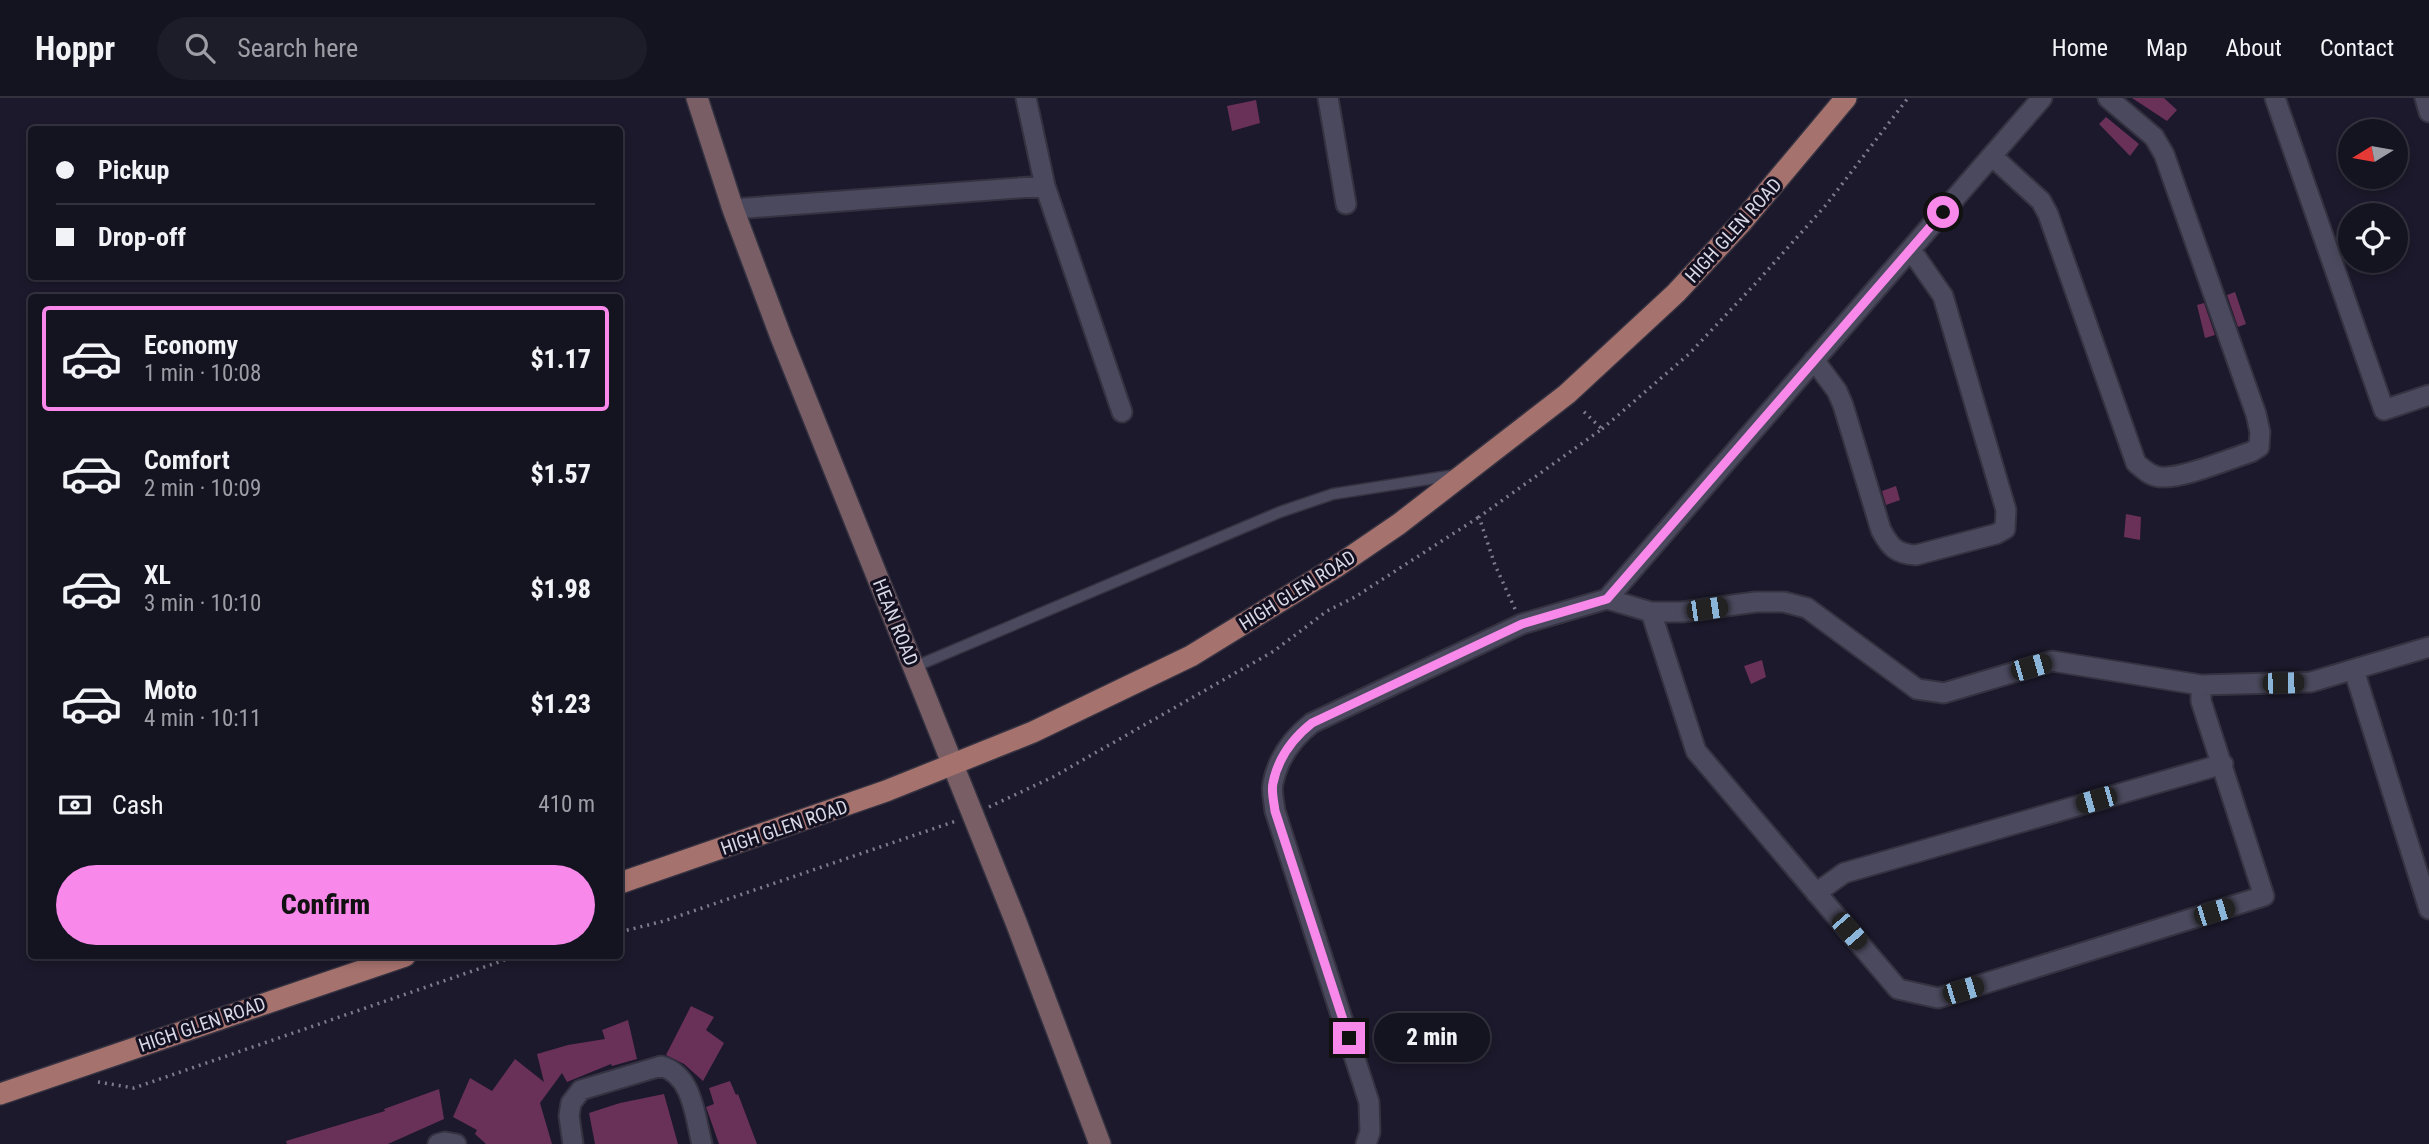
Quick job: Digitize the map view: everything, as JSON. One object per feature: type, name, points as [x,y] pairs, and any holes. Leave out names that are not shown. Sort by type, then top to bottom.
[{"type":"main road","name":"HIGH GLEN ROAD","points":[[623,882],[886,792],[1033,732],[1191,656],[1336,567],[1399,524],[1566,394],[1676,293],[1742,222],[1846,98]]},
{"type":"main road","name":"HIGH GLEN ROAD","points":[[0,1094],[396,959]]},
{"type":"street","name":"HEAN ROAD","points":[[697,98],[733,209],[780,337],[1016,922],[1100,1144]]},
{"type":"street","points":[[1026,98],[1045,186],[1122,412]]},
{"type":"street","points":[[1328,98],[1346,204]]},
{"type":"street","points":[[1366,1144],[1370,1132],[1369,1102],[1275,811],[1272,784],[1282,758],[1295,737],[1312,723],[1522,624],[1607,599],[2042,98]]},
{"type":"street","points":[[1992,156],[2041,201],[2048,214],[2136,463],[2147,473],[2160,477],[2251,452],[2259,447],[2260,432],[2256,414],[2164,154],[2154,136],[2108,98]]},
{"type":"street","points":[[2275,98],[2384,410],[2429,395]]},
{"type":"street","points":[[2425,98],[2429,112]]},
{"type":"street","points":[[733,209],[1045,186]]},
{"type":"street","points":[[1814,360],[1837,391],[1843,405],[1881,530],[1891,548],[1916,555],[1996,534],[2005,529],[2006,510],[1943,296],[1911,250]]},
{"type":"street","points":[[1607,599],[1651,612],[1682,612],[1756,602],[1784,602],[1807,608],[1917,688],[1944,693],[2052,661],[2201,685],[2311,682],[2429,647]]},
{"type":"street","points":[[1651,612],[1696,751],[1898,989],[1938,998],[2264,896],[2201,701],[2201,685]]},
{"type":"street","points":[[2354,670],[2429,909]]},
{"type":"street","points":[[1816,892],[1844,873],[2223,764]]},
{"type":"street","points":[[573,1144],[569,1116],[571,1103],[581,1090],[662,1066],[669,1068],[685,1083],[702,1144]]},
{"type":"street","points":[[438,1144],[456,1144]]},
{"type":"lane","points":[[914,667],[1280,512],[1333,494],[1466,473]]},
{"type":"path","points":[[623,931],[664,920],[971,816],[1053,777],[1274,651],[1327,611],[1355,597],[1479,517],[1602,429],[1689,354],[1826,205],[1908,98]]},
{"type":"path","points":[[1566,394],[1602,429]]},
{"type":"path","points":[[1479,517],[1495,565],[1522,624]]},
{"type":"path","points":[[94,1082],[134,1088],[507,959]]},
{"type":"building","points":[[2132,98],[2164,98],[2177,110],[2167,121]]},
{"type":"building","points":[[1256,100],[1260,123],[1232,131],[1227,106]]},
{"type":"building","points":[[2106,117],[2139,144],[2130,156],[2099,124]]},
{"type":"building","points":[[2235,292],[2246,324],[2238,327],[2227,295]]},
{"type":"building","points":[[2204,303],[2215,335],[2205,338],[2197,305]]},
{"type":"building","points":[[1896,486],[1900,500],[1886,505],[1882,491]]},
{"type":"building","points":[[2126,514],[2141,517],[2140,540],[2124,537]]},
{"type":"building","points":[[1762,660],[1766,677],[1751,684],[1744,666]]},
{"type":"building","points":[[691,1006],[714,1017],[706,1030],[724,1043],[703,1081],[684,1064],[666,1055]]},
{"type":"building","points":[[628,1020],[637,1059],[612,1066],[611,1064],[567,1082],[562,1073],[540,1103],[552,1144],[486,1144],[475,1134],[477,1130],[453,1117],[470,1078],[492,1091],[515,1059],[544,1082],[537,1054],[568,1045],[605,1039],[602,1030]]},
{"type":"building","points":[[730,1081],[736,1095],[738,1094],[757,1144],[719,1144],[706,1107],[714,1104],[709,1088]]},
{"type":"building","points":[[439,1089],[444,1119],[388,1144],[287,1144],[286,1141],[385,1111],[384,1109]]},
{"type":"building","points":[[664,1094],[678,1144],[595,1144],[589,1113]]},
{"type":"route","points":[[1349,1038],[1275,811],[1272,784],[1282,758],[1295,737],[1312,723],[1522,624],[1607,599],[1943,212]]}]
